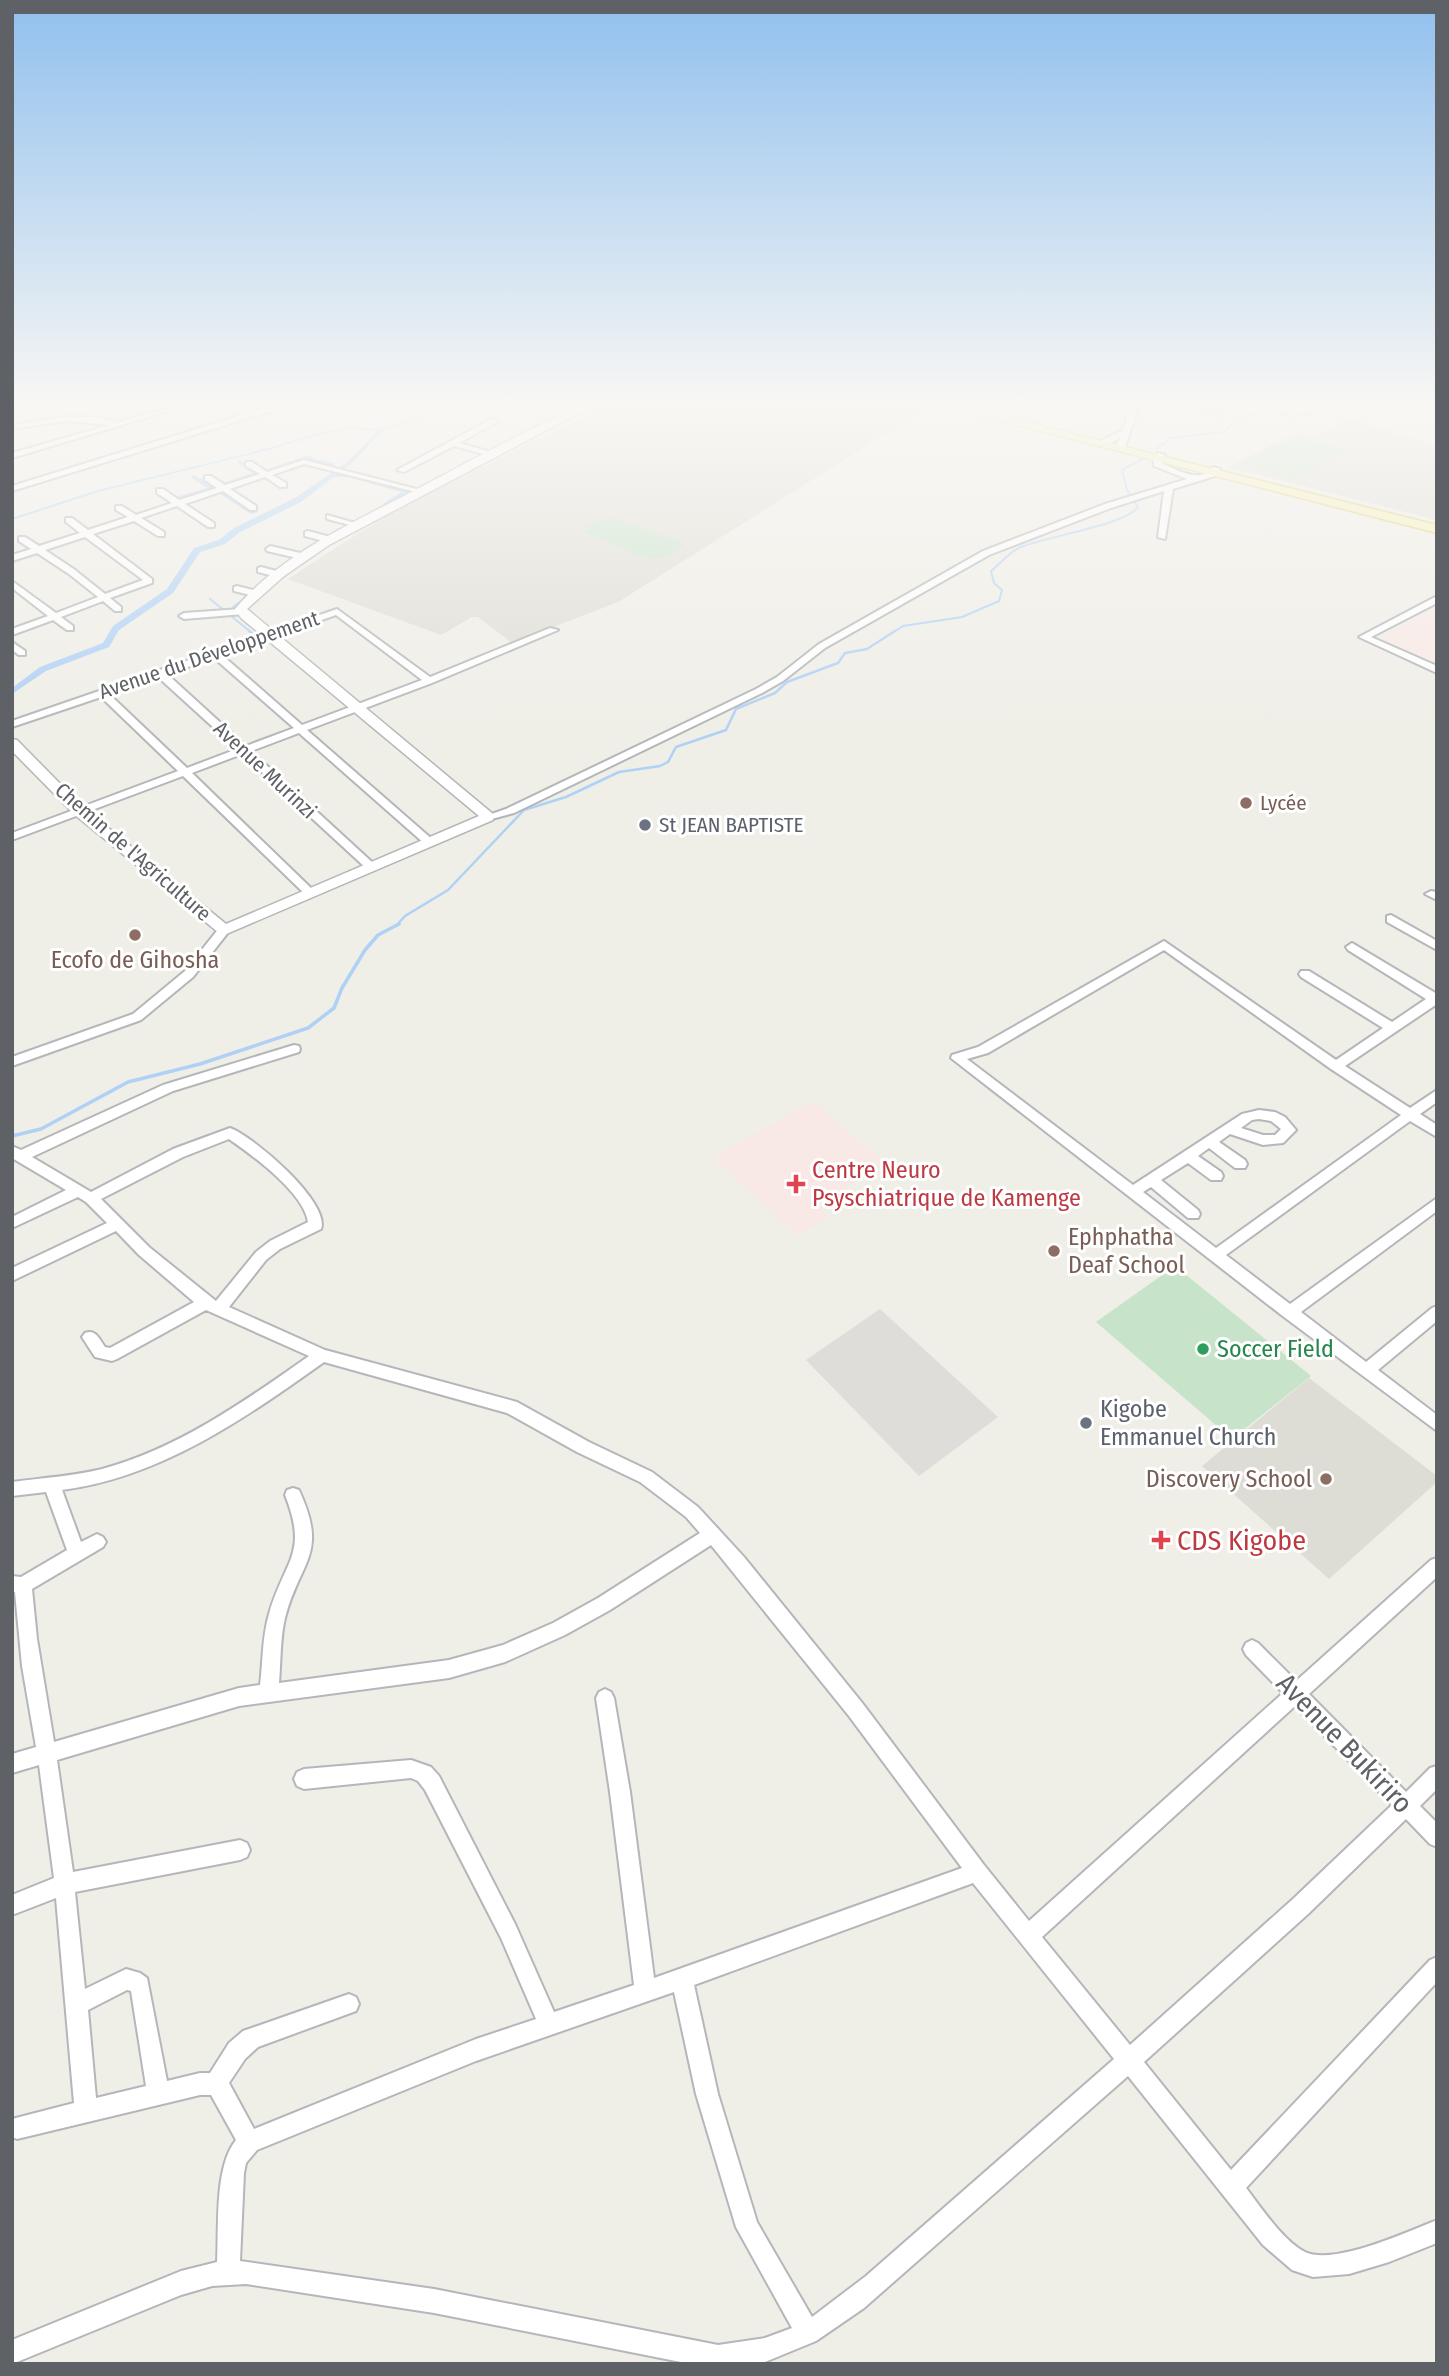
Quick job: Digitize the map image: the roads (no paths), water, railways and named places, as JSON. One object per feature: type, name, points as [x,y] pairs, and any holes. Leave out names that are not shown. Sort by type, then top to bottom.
[{"type":"main road","points":[[1383,513],[1437,526]]},
{"type":"street","points":[[128,513],[161,534]]},
{"type":"street","points":[[12,558],[147,513]]},
{"type":"street","points":[[194,513],[211,525]]},
{"type":"street","points":[[184,616],[241,612],[258,594],[306,557],[380,513]]},
{"type":"street","points":[[13,1060],[137,1017],[189,974],[224,930],[370,866],[488,817],[510,811],[759,691],[780,679],[822,646],[986,553],[1090,513]]},
{"type":"street","points":[[1162,537],[1165,513]]},
{"type":"street","points":[[330,517],[358,525]]},
{"type":"street","points":[[12,632],[149,580],[69,520]]},
{"type":"street","points":[[308,534],[331,540]]},
{"type":"street","points":[[22,539],[118,609]]},
{"type":"street","points":[[270,549],[306,557]]},
{"type":"street","points":[[261,570],[281,575]]},
{"type":"street","points":[[12,584],[71,628]]},
{"type":"street","points":[[237,589],[258,594]]},
{"type":"street","points":[[1437,599],[1364,636],[1437,670]]},
{"type":"street","points":[[241,612],[488,817]]},
{"type":"street","name":"Avenue du Développement","points":[[12,724],[340,612],[429,681]]},
{"type":"street","points":[[12,837],[429,681],[553,630]]},
{"type":"street","points":[[12,645],[22,653]]},
{"type":"street","points":[[215,654],[429,842]]},
{"type":"street","name":"Avenue Murinzi","points":[[160,673],[370,866]]},
{"type":"street","points":[[102,692],[309,892]]},
{"type":"street","name":"Chemin de l'Agriculture","points":[[12,743],[79,811],[224,930]]},
{"type":"street","points":[[1391,919],[1437,946]]},
{"type":"street","points":[[1437,1132],[1336,1066],[1164,946],[983,1050],[957,1058],[1437,1424]]},
{"type":"street","points":[[1336,1066],[1436,998],[1352,947]]},
{"type":"street","points":[[1305,974],[1394,1029]]},
{"type":"street","points":[[17,1153],[168,1088],[294,1049]]},
{"type":"street","points":[[1215,1256],[1437,1095]]},
{"type":"street","points":[[1133,1192],[1229,1129]]},
{"type":"street","points":[[12,1223],[230,1133],[288,1182],[314,1212],[316,1225],[275,1245],[211,1306],[112,1354],[100,1353],[90,1337]]},
{"type":"street","points":[[1210,1142],[1240,1164]]},
{"type":"street","points":[[17,1153],[85,1194],[189,1292],[211,1306],[322,1355],[511,1407],[583,1447],[646,1477],[692,1512],[713,1534],[856,1710],[977,1872],[1271,2237],[1302,2263],[1339,2265],[1400,2248],[1437,2231]]},
{"type":"street","points":[[1188,1156],[1216,1176]]},
{"type":"street","points":[[1151,1180],[1193,1214]]},
{"type":"street","points":[[1289,1313],[1437,1203]]},
{"type":"street","points":[[12,1275],[118,1224]]},
{"type":"street","points":[[1366,1371],[1437,1312]]},
{"type":"street","points":[[12,1489],[103,1476],[143,1462],[179,1446],[322,1355]]},
{"type":"street","points":[[51,1484],[77,1554]]},
{"type":"street","points":[[269,1691],[277,1618],[302,1557],[307,1532],[303,1515],[293,1495]]},
{"type":"street","points":[[12,1764],[239,1697],[449,1669],[505,1653],[559,1629],[604,1604],[713,1534]]},
{"type":"street","points":[[86,2112],[65,1884],[47,1753],[17,1584],[97,1542]]},
{"type":"street","points":[[1028,1936],[1437,1566]]},
{"type":"street","name":"Avenue Bukiriro","points":[[1252,1649],[1437,1837]]},
{"type":"street","points":[[605,1698],[645,1992]]},
{"type":"street","points":[[303,1779],[411,1769],[424,1774],[432,1783],[508,1931],[549,2025]]},
{"type":"street","points":[[12,2352],[181,2283],[228,2273],[247,2272],[434,2301],[718,2357],[751,2356],[790,2344],[833,2318],[874,2284],[1128,2059],[1198,2001],[1437,1775]]},
{"type":"street","points":[[12,1905],[65,1884],[240,1850]]},
{"type":"street","points":[[228,2273],[233,2173],[236,2158],[249,2142],[475,2050],[682,1979],[977,1872]]},
{"type":"street","points":[[1231,2188],[1437,1968]]},
{"type":"street","points":[[76,2004],[126,1979],[140,1985],[158,2095]]},
{"type":"street","points":[[682,1979],[707,2094],[747,2227],[808,2333]]},
{"type":"street","points":[[216,2084],[237,2051],[251,2039],[349,2004]]},
{"type":"street","points":[[17,2128],[200,2084],[216,2084]]},
{"type":"street","points":[[216,2084],[249,2142]]},
{"type":"waterway","points":[[12,519],[31,513]]},
{"type":"waterway","points":[[12,692],[43,669],[106,645],[116,628],[170,591],[197,550],[222,542],[237,530],[272,513]]},
{"type":"waterway","points":[[892,633],[903,626],[962,617],[999,601],[1002,590],[994,583],[991,571],[1013,551],[1032,543],[1102,525],[1130,513]]},
{"type":"waterway","points":[[233,607],[249,595]]},
{"type":"waterway","points":[[210,599],[252,633]]},
{"type":"waterway","points":[[249,631],[254,635]]},
{"type":"waterway","points":[[397,925],[405,916],[448,890],[524,810],[566,797],[619,772],[660,766],[668,762],[676,747],[726,730],[736,709],[775,693],[787,682],[838,663],[845,653],[867,649],[895,631]]},
{"type":"waterway","points":[[12,1136],[41,1129],[128,1082],[200,1064],[308,1028],[334,1008],[342,988],[365,950],[378,935],[397,925]]},
{"type":"place","name":"Lycée","points":[[1246,803]]},
{"type":"place","name":"St JEAN BAPTISTE","points":[[645,825]]},
{"type":"place","name":"Ecofo de Gihosha","points":[[135,935]]},
{"type":"place","name":"Centre Neuro Psyschiatrique de Kamenge","points":[[796,1184]]},
{"type":"place","name":"Ephphatha Deaf School","points":[[1054,1251]]},
{"type":"place","name":"Soccer Field","points":[[1203,1349]]},
{"type":"place","name":"Kigobe Emmanuel Church","points":[[1086,1423]]},
{"type":"place","name":"Discovery School","points":[[1326,1479]]},
{"type":"place","name":"CDS Kigobe","points":[[1161,1540]]}]
